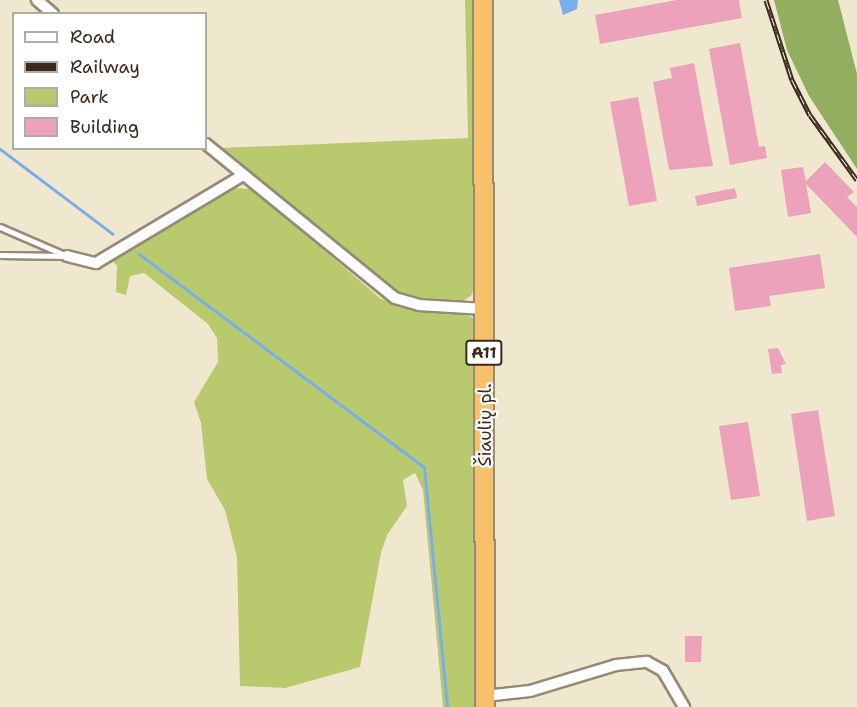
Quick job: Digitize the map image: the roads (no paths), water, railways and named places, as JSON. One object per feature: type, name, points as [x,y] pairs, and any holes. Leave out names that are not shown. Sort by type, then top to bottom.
[{"type":"highway","name":"Šiaulių pl.","points":[[483,0],[485,702]]},
{"type":"street","points":[[37,0],[51,12]]},
{"type":"street","points":[[207,145],[395,298],[419,305],[484,309]]},
{"type":"street","points":[[67,256],[96,263],[243,175]]},
{"type":"street","points":[[485,702],[531,691],[616,665],[647,662],[663,671],[684,707]]},
{"type":"lane","points":[[0,227],[67,256]]},
{"type":"lane","points":[[0,255],[67,256]]},
{"type":"water","points":[[559,0],[578,0],[577,9],[563,15]]},
{"type":"waterway","points":[[0,149],[113,234]]},
{"type":"waterway","points":[[139,254],[424,467],[447,707]]},
{"type":"railway","points":[[766,0],[792,80],[810,115],[857,180]]}]
